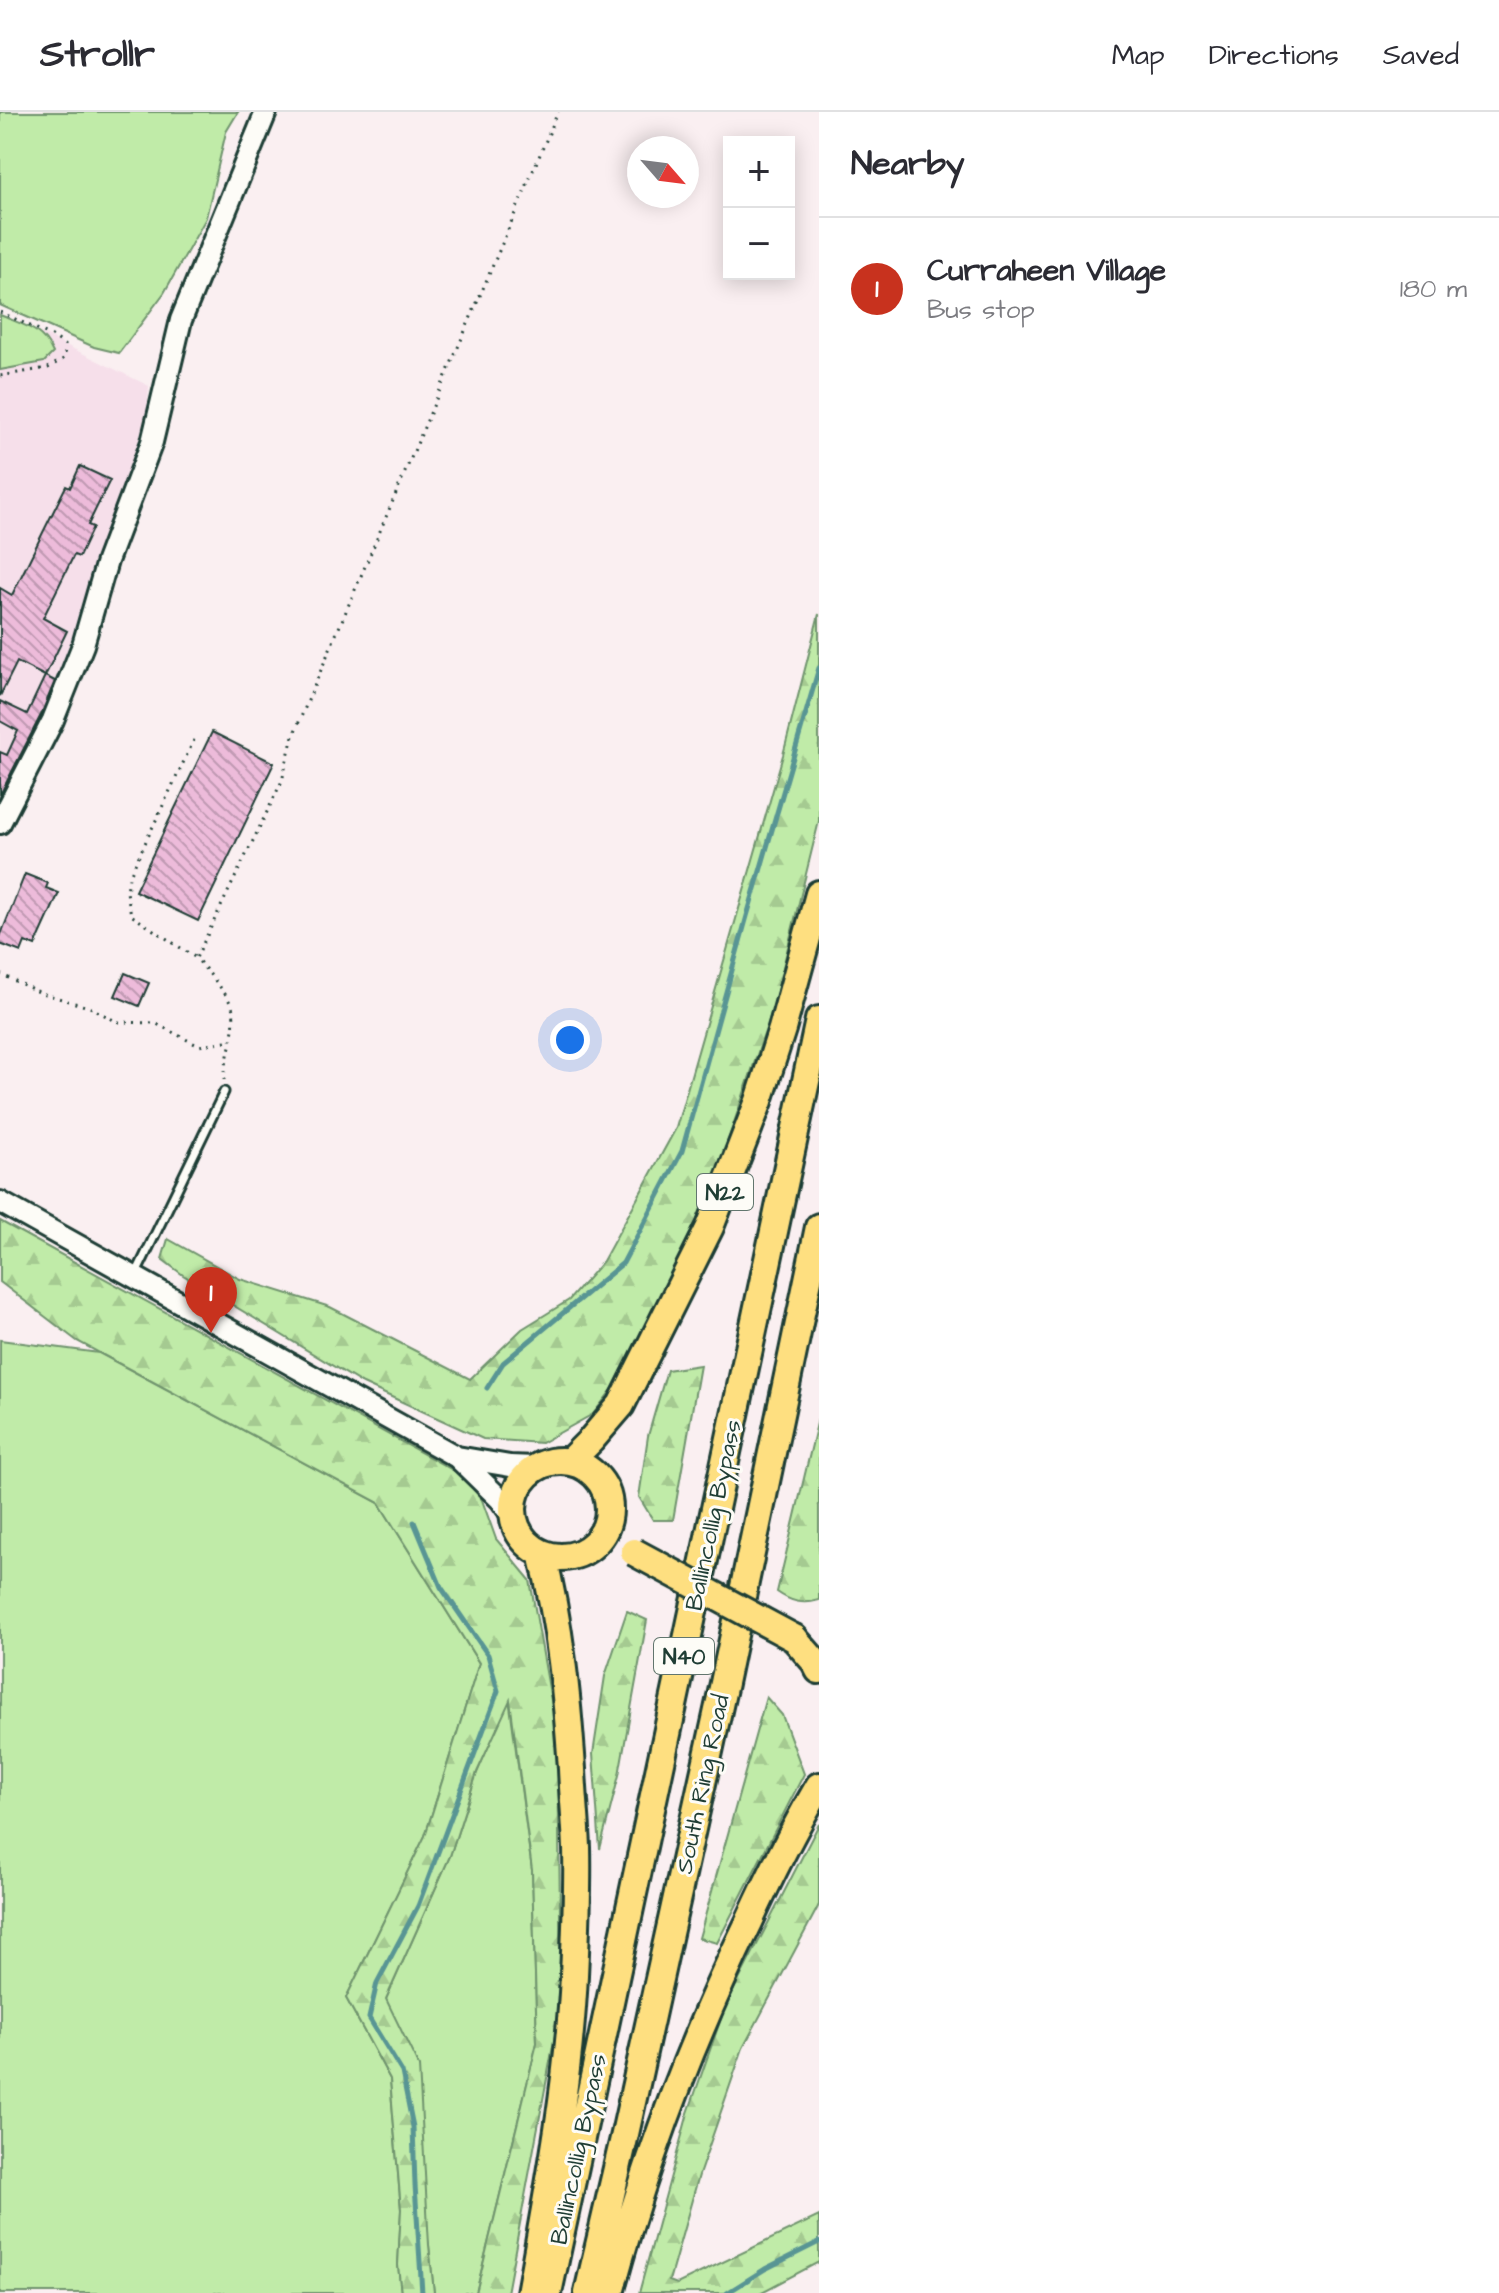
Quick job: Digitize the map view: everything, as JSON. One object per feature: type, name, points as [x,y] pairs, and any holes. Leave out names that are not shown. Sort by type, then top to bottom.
[{"type":"highway","name":"N22","points":[[570,1461],[621,1405],[710,1227],[759,1101],[819,894]]},
{"type":"highway","name":"Ballincollig Bypass","points":[[548,2293],[819,1020]]},
{"type":"highway","name":"South Ring Road","points":[[588,2293],[727,1667],[819,1227]]},
{"type":"highway","points":[[634,1552],[616,1531],[609,1515],[604,1487],[584,1466],[558,1460],[535,1467],[524,1477],[513,1503],[513,1517],[528,1545],[555,1557],[609,1549],[634,1552],[807,1641],[819,1670]]},
{"type":"highway","points":[[581,1553],[594,1544],[604,1531],[609,1515]]},
{"type":"highway","points":[[530,2293],[567,2055],[577,1911],[577,1845],[565,1680],[561,1642],[542,1553]]},
{"type":"highway","points":[[610,2293],[668,2111],[696,2037],[764,1889],[819,1786]]},
{"type":"street","points":[[0,823],[53,720],[83,645],[107,561],[152,442],[181,320],[266,112]]},
{"type":"street","points":[[0,1202],[457,1457],[501,1500],[513,1517]]},
{"type":"street","points":[[457,1457],[535,1467]]},
{"type":"lane","points":[[135,1277],[224,1092]]},
{"type":"path","points":[[196,958],[282,781],[293,736],[558,112]]},
{"type":"path","points":[[0,312],[65,345],[65,358],[48,368],[0,376]]},
{"type":"path","points":[[194,740],[129,877],[127,892],[131,915],[196,958],[217,983],[233,1010],[231,1040],[224,1068],[224,1092]]},
{"type":"path","points":[[0,974],[41,993],[92,1008],[117,1022],[155,1023],[199,1046],[231,1040]]},
{"type":"shaded area","points":[[39,332],[149,386],[146,427],[62,684],[0,806],[0,370],[15,365],[31,365],[49,344]]},
{"type":"green space","points":[[0,112],[238,112],[226,132],[206,218],[164,293],[119,353],[94,347],[0,305]]},
{"type":"green space","points":[[0,315],[37,333],[53,353],[44,362],[0,370]]},
{"type":"green space","points":[[819,614],[819,821],[773,1008],[710,1193],[621,1378],[593,1414],[541,1443],[483,1439],[363,1384],[183,1275],[162,1259],[168,1239],[240,1279],[330,1307],[470,1379],[522,1329],[569,1300],[603,1261],[676,1128],[783,755]]},
{"type":"green space","points":[[0,1221],[462,1475],[482,1500],[496,1539],[530,1580],[558,1740],[561,2003],[507,2293],[476,2293],[537,2043],[532,1870],[510,1700],[477,1772],[450,1856],[386,1999],[419,2067],[434,2293],[401,2293],[398,2265],[401,2209],[390,2079],[346,1998],[425,1836],[479,1663],[379,1503],[77,1341],[0,1282]]},
{"type":"green space","points":[[0,1340],[99,1353],[379,1503],[479,1663],[425,1836],[346,1998],[390,2079],[401,2210],[398,2265],[401,2293],[0,2293]]},
{"type":"green space","points":[[700,1365],[673,1520],[653,1520],[639,1497],[648,1436],[667,1370]]},
{"type":"green space","points":[[819,1415],[819,1600],[802,1602],[777,1592]]},
{"type":"green space","points":[[627,1611],[647,1620],[619,1775],[600,1849],[593,1754],[605,1676]]},
{"type":"green space","points":[[766,1697],[782,1715],[804,1774],[717,1943],[699,1938]]},
{"type":"green space","points":[[509,1698],[532,1870],[537,2043],[476,2293],[434,2293],[429,2245],[386,1999],[450,1856],[477,1773]]},
{"type":"green space","points":[[819,1824],[819,1905],[743,2048],[699,2175],[669,2281],[677,2284],[819,2216],[819,2262],[760,2293],[639,2293],[688,2113],[725,2007]]},
{"type":"building","points":[[80,466],[110,480],[88,525],[93,527],[79,557],[74,555],[43,618],[67,631],[45,676],[17,662],[0,696],[0,588],[12,595],[66,486],[70,488]]},
{"type":"building","points":[[45,676],[55,681],[0,795],[0,752],[7,755],[18,731],[0,721],[0,701],[27,714]]},
{"type":"building","points":[[212,732],[274,763],[198,921],[135,891]]},
{"type":"building","points":[[25,874],[48,883],[46,888],[59,893],[35,946],[25,942],[21,952],[0,944],[0,937]]},
{"type":"building","points":[[125,973],[149,983],[139,1006],[115,996]]},
{"type":"waterway","points":[[487,1388],[503,1363],[623,1263],[682,1151],[819,668]]},
{"type":"waterway","points":[[414,1522],[441,1587],[488,1655],[498,1691],[418,1906],[377,1983],[369,2018],[402,2072],[413,2127],[422,2293]]},
{"type":"waterway","points":[[727,2293],[765,2269],[819,2242]]},
{"type":"place","name":"Curraheen Village","points":[[211,1333]]}]
